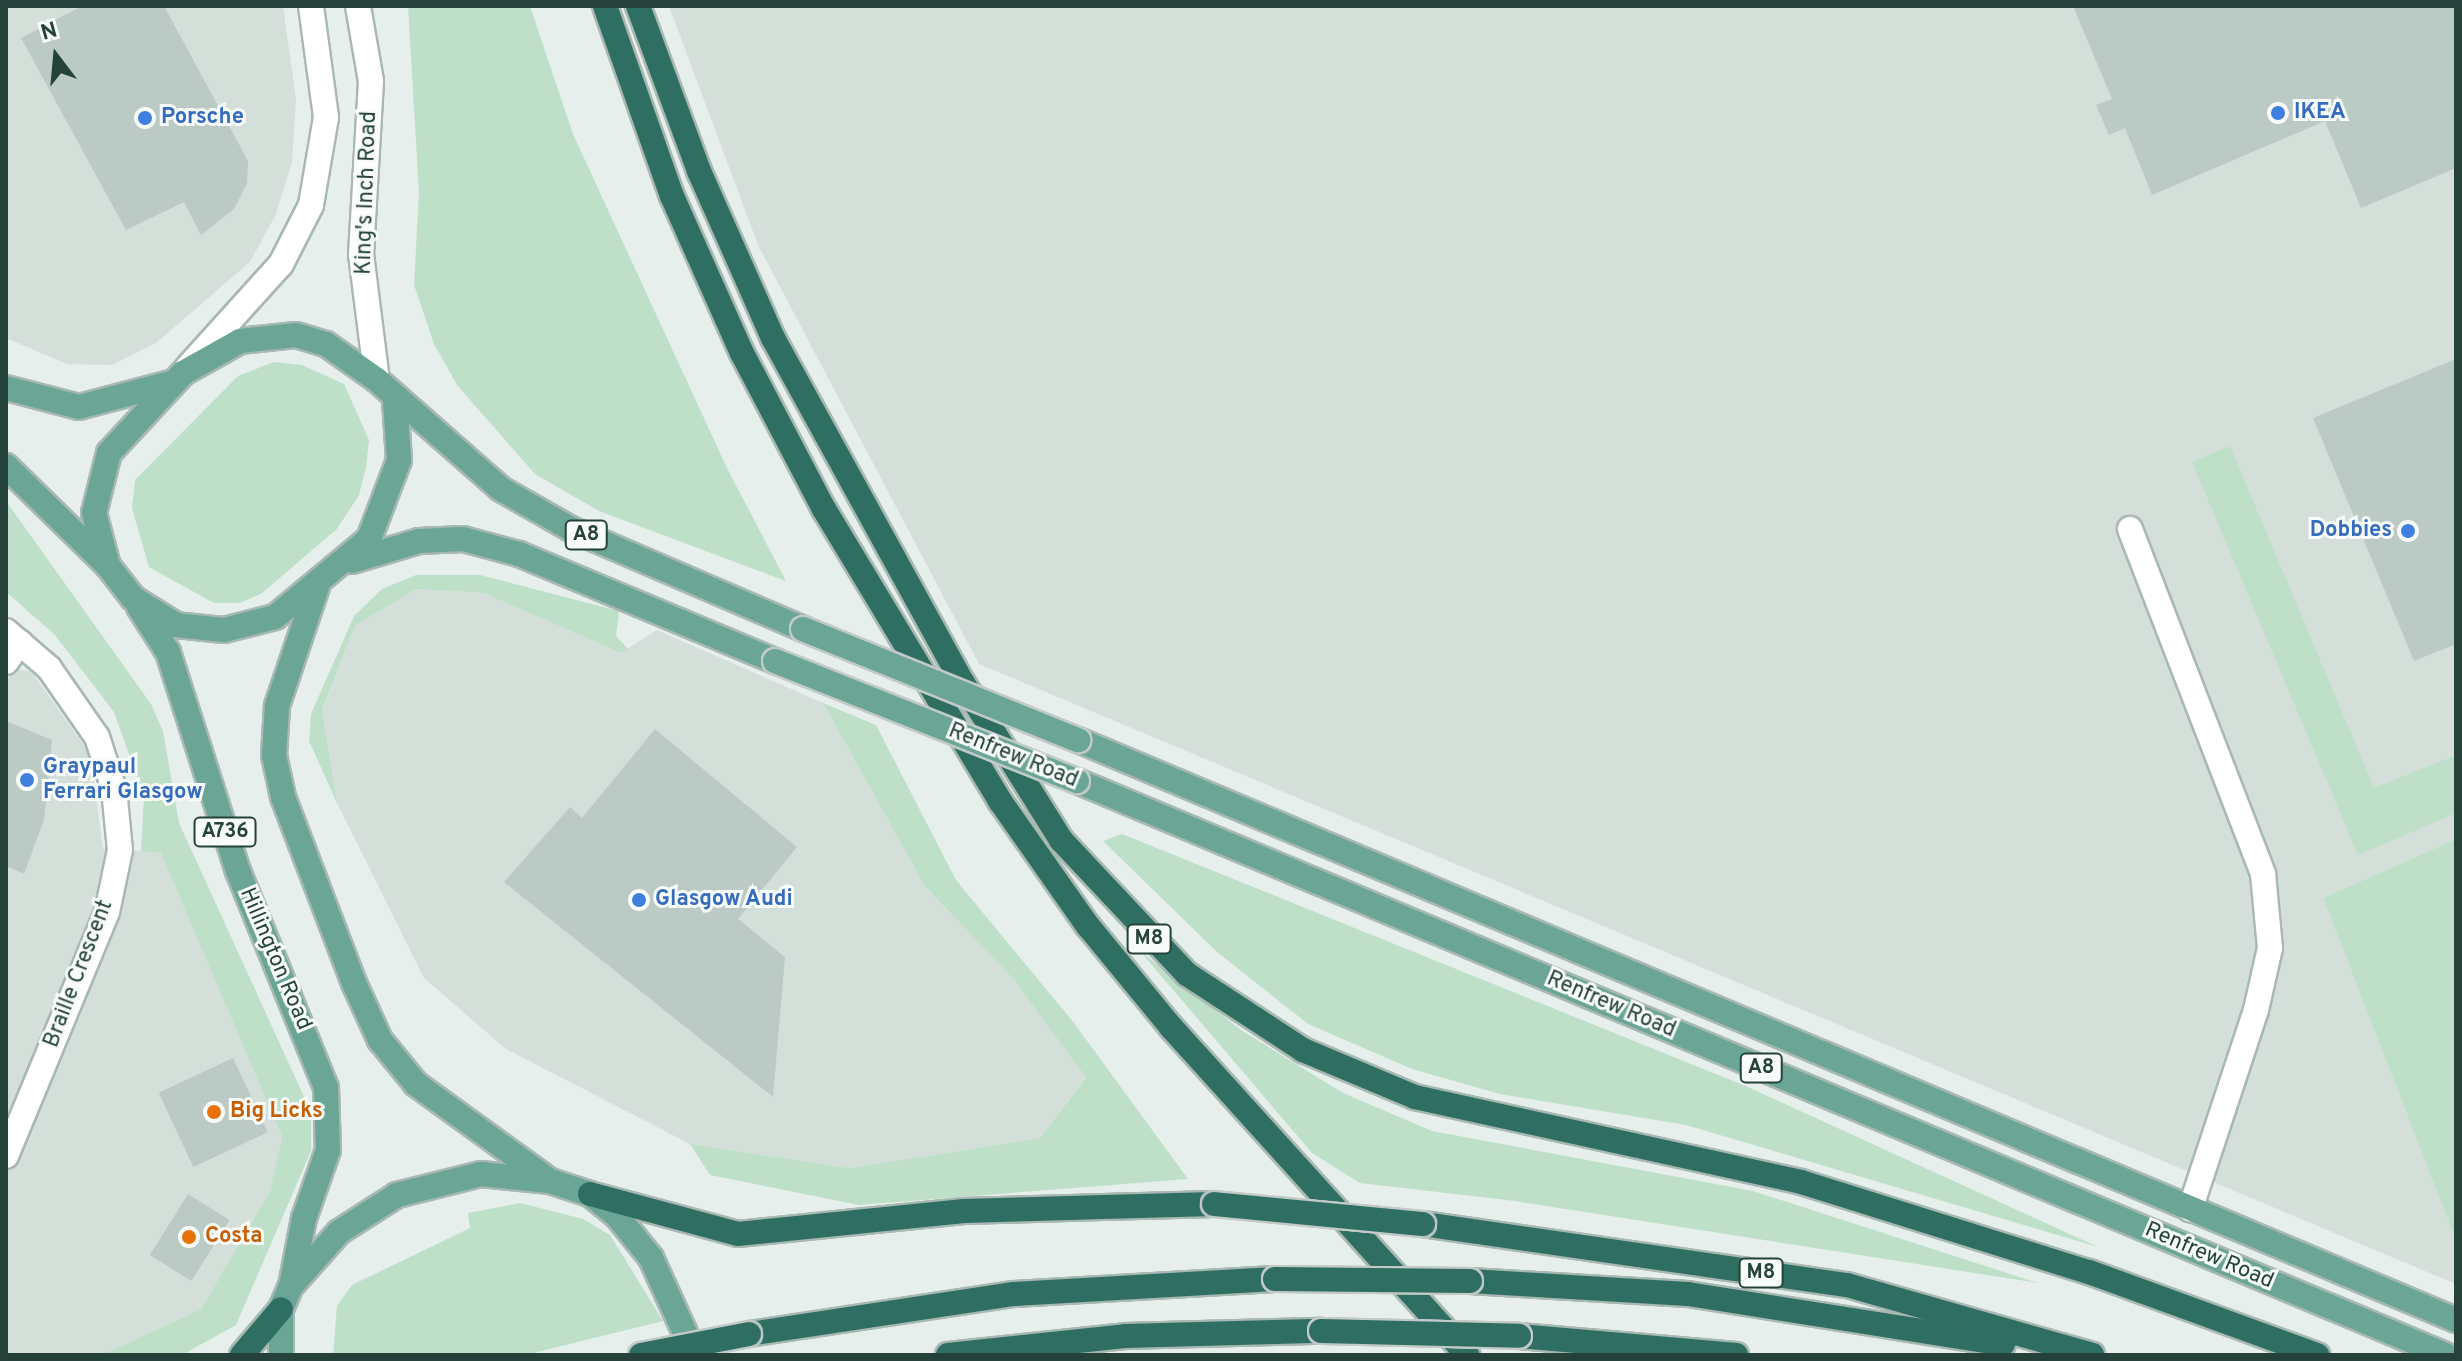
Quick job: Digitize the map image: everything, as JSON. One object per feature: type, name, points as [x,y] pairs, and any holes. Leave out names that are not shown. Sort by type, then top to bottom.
[{"type":"highway","name":"M8","points":[[605,6],[672,196],[749,368],[832,523],[1000,801],[1162,1016],[1467,1355]]},
{"type":"highway","name":"M8","points":[[638,6],[699,171],[773,338],[963,683],[1061,840],[1124,914],[1196,982],[1303,1050],[1415,1097],[1813,1185],[2089,1272],[2317,1355]]},
{"type":"highway","name":"M8","points":[[590,1194],[738,1234],[994,1209],[1214,1204],[1423,1224],[1847,1285],[2092,1355]]},
{"type":"highway","name":"M8","points":[[641,1355],[749,1334],[1014,1294],[1275,1279],[1470,1281],[1688,1294],[2061,1355]]},
{"type":"highway","points":[[242,1355],[281,1309]]},
{"type":"highway","points":[[948,1355],[1125,1336],[1321,1331],[1519,1336],[1736,1355]]},
{"type":"main road","points":[[6,388],[79,407],[178,378],[240,341],[296,335],[326,344],[377,380],[395,400],[400,434],[394,485],[369,539],[317,587],[275,617],[224,630],[176,625],[133,598],[108,566],[6,466]]},
{"type":"main road","points":[[108,566],[94,513],[99,475],[109,453],[178,378]]},
{"type":"main road","name":"Renfrew Road","points":[[395,400],[501,489],[571,529],[803,629],[1078,740],[2456,1320]]},
{"type":"main road","name":"Renfrew Road","points":[[342,565],[419,541],[463,539],[519,554],[775,661],[1077,781],[2445,1355]]},
{"type":"main road","name":"A736","points":[[317,587],[277,706],[274,755],[283,797],[354,983],[380,1040],[416,1084],[550,1181]]},
{"type":"main road","name":"Hillington Road","points":[[133,598],[168,652],[234,860],[326,1088],[328,1150],[304,1218],[291,1286]]},
{"type":"main road","name":"A736","points":[[281,1355],[281,1309],[291,1286],[339,1232],[397,1195],[481,1174],[550,1181],[590,1194],[651,1258],[695,1355]]},
{"type":"street","name":"King's Inch Road","points":[[178,378],[281,264],[311,205],[326,117],[311,6]]},
{"type":"street","name":"King's Inch Road","points":[[358,6],[371,81],[361,254],[377,380]]},
{"type":"street","points":[[2130,529],[2263,874],[2270,948],[2256,1010],[2190,1209]]},
{"type":"street","name":"Braille Crescent","points":[[6,1156],[107,912],[120,850],[114,789],[97,737],[63,684],[11,645]]},
{"type":"shaded area","points":[[6,6],[283,6],[296,99],[292,162],[276,214],[250,262],[156,343],[112,365],[67,364],[6,338]]},
{"type":"shaded area","points":[[669,6],[2456,6],[2456,839],[2323,898],[2456,1241],[2456,1284],[979,664],[758,245]]},
{"type":"shaded area","points":[[416,589],[483,593],[621,653],[657,630],[823,703],[924,885],[1014,980],[1086,1076],[1040,1138],[850,1168],[690,1144],[506,1049],[424,978],[337,803],[322,711],[355,626]]},
{"type":"shaded area","points":[[12,669],[31,671],[90,754],[103,849],[161,852],[282,1137],[270,1191],[201,1309],[102,1355],[6,1355],[6,684]]},
{"type":"green space","points":[[408,6],[530,6],[573,134],[726,466],[786,581],[599,511],[535,474],[457,385],[434,344],[414,285],[419,193]]},
{"type":"green space","points":[[274,362],[302,365],[344,384],[369,440],[366,467],[359,495],[337,529],[262,593],[240,603],[214,603],[149,567],[132,508],[135,480],[238,376]]},
{"type":"green space","points":[[2230,446],[2374,788],[2456,755],[2456,813],[2358,855],[2192,462]]},
{"type":"green space","points":[[6,501],[151,704],[163,731],[179,823],[311,1112],[311,1151],[236,1325],[182,1355],[102,1355],[201,1309],[270,1191],[282,1137],[161,853],[141,851],[144,797],[114,712],[54,634],[6,592]]},
{"type":"green space","points":[[416,575],[480,575],[619,611],[616,636],[628,649],[621,653],[483,593],[416,589],[355,626],[322,710],[337,803],[309,741],[311,714],[354,616],[382,589]]},
{"type":"green space","points":[[823,703],[876,725],[956,880],[1074,1023],[1188,1179],[859,1205],[710,1175],[690,1144],[850,1168],[1040,1138],[1086,1077],[1014,980],[924,885]]},
{"type":"green space","points":[[1122,834],[1748,1087],[2098,1247],[1686,1125],[1500,1094],[1412,1069],[1308,1024],[1217,952],[1103,841]]},
{"type":"green space","points":[[2456,839],[2456,1241],[2323,898]]},
{"type":"green space","points":[[1140,951],[1241,1030],[1343,1093],[1432,1131],[1753,1191],[2038,1283],[1515,1201],[1360,1183],[1312,1153]]},
{"type":"green space","points":[[520,1203],[583,1219],[610,1235],[663,1321],[525,1355],[333,1355],[337,1306],[352,1285],[470,1228],[468,1213]]},
{"type":"building","name":"Porsche","points":[[82,6],[164,6],[248,161],[247,183],[234,209],[201,235],[184,202],[126,230],[21,38]]},
{"type":"building","name":"IKEA","points":[[2073,6],[2456,6],[2456,168],[2361,208],[2325,121],[2152,195],[2125,128],[2109,135],[2096,105],[2112,99]]},
{"type":"building","name":"Dobbies","points":[[2456,359],[2456,644],[2414,661],[2313,418]]},
{"type":"building","name":"Graypaul Ferrari Glasgow","points":[[6,721],[52,740],[44,820],[24,874],[6,866]]},
{"type":"building","name":"Glasgow Audi","points":[[655,729],[797,847],[738,919],[785,957],[773,1097],[504,882],[570,807],[582,818]]},
{"type":"building","name":"Big Licks","points":[[233,1058],[268,1132],[193,1167],[159,1093]]},
{"type":"building","name":"Costa","points":[[188,1194],[230,1220],[191,1281],[150,1255]]},
{"type":"place","name":"IKEA","points":[[2278,113]]},
{"type":"place","name":"Porsche","points":[[145,118]]},
{"type":"place","name":"Dobbies","points":[[2408,531]]},
{"type":"place","name":"Graypaul Ferrari Glasgow","points":[[27,780]]},
{"type":"place","name":"Glasgow Audi","points":[[639,900]]},
{"type":"place","name":"Big Licks","points":[[214,1112]]},
{"type":"place","name":"Costa","points":[[189,1237]]}]
